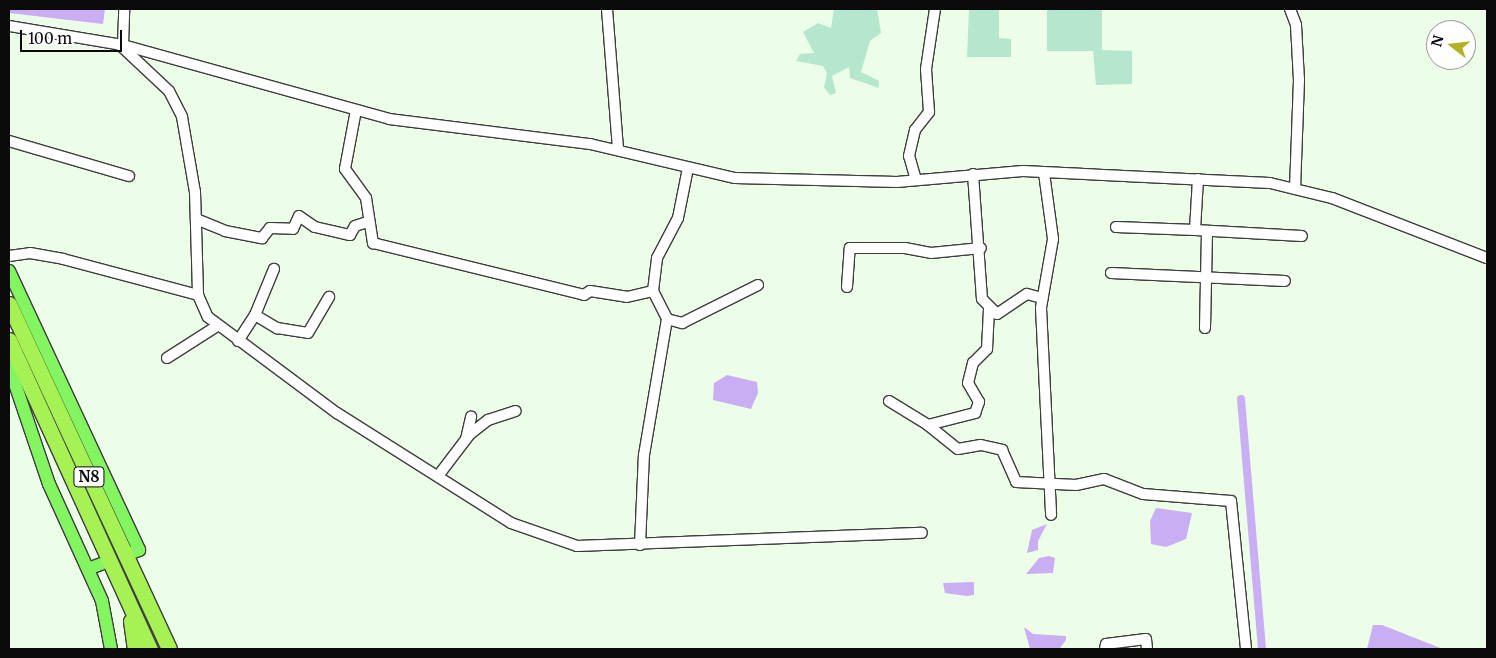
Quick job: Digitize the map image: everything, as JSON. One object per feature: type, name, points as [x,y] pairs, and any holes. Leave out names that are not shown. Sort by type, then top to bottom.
[{"type":"highway","name":"N8","points":[[9,304],[169,649]]},
{"type":"highway","name":"N8","points":[[9,340],[150,649]]},
{"type":"highway","points":[[126,598],[135,649]]},
{"type":"main road","points":[[9,271],[139,550],[131,553]]},
{"type":"main road","points":[[9,366],[49,484],[102,601],[111,649]]},
{"type":"main road","points":[[88,570],[101,564]]},
{"type":"street","points":[[121,44],[124,9]]},
{"type":"street","points":[[607,9],[618,149]]},
{"type":"street","points":[[916,180],[909,156],[916,130],[929,112],[926,69],[935,9]]},
{"type":"street","points":[[1290,9],[1296,26],[1299,80],[1295,189]]},
{"type":"street","points":[[9,26],[121,44],[356,110],[432,127],[618,149],[688,168],[762,181],[916,180],[972,174],[1044,173],[1270,183],[1332,198],[1487,258]]},
{"type":"street","points":[[121,44],[170,91],[182,117],[196,219],[198,295],[216,326],[337,413],[511,523],[561,543],[640,545],[922,533]]},
{"type":"street","points":[[356,110],[345,169],[366,198],[367,222],[373,243],[452,259],[508,279],[584,295],[590,292],[627,297],[653,291]]},
{"type":"street","points":[[9,141],[129,176]]},
{"type":"street","points":[[640,545],[644,455],[667,319],[653,291],[657,258],[678,218],[688,168]]},
{"type":"street","points":[[1044,173],[1053,239],[1042,298],[1050,429],[1045,454],[1051,515]]},
{"type":"street","points":[[972,174],[981,248],[982,299],[989,309],[997,314],[1027,294],[1042,298]]},
{"type":"street","points":[[1195,230],[1198,180]]},
{"type":"street","points":[[196,219],[225,231],[262,238],[270,228],[293,230],[299,216],[315,227],[350,235],[355,226],[367,222]]},
{"type":"street","points":[[1116,227],[1302,236]]},
{"type":"street","points":[[1204,328],[1207,231]]},
{"type":"street","points":[[847,288],[850,248],[905,248],[931,253],[981,248]]},
{"type":"street","points":[[9,256],[30,253],[63,259],[198,295]]},
{"type":"street","points":[[238,341],[255,314],[274,269]]},
{"type":"street","points":[[1111,273],[1285,281]]},
{"type":"street","points":[[667,319],[682,323],[758,285]]},
{"type":"street","points":[[255,314],[277,328],[308,333],[329,297]]},
{"type":"street","points":[[928,425],[974,413],[979,402],[968,383],[973,363],[987,349],[989,309]]},
{"type":"street","points":[[167,358],[216,326]]},
{"type":"street","points":[[889,401],[928,425],[958,449],[981,445],[1002,450],[1016,482],[1076,485],[1104,479],[1143,494],[1231,501],[1246,649]]},
{"type":"street","points":[[438,476],[465,440],[488,420],[516,411]]},
{"type":"street","points":[[465,440],[471,417]]},
{"type":"street","points":[[1105,649],[1106,644],[1146,638],[1147,649]]},
{"type":"green space","points":[[834,9],[877,9],[881,33],[870,41],[861,72],[879,81],[879,88],[850,78],[849,67],[832,76],[836,93],[830,95],[824,87],[827,73],[823,66],[796,61],[800,54],[814,53],[803,32],[818,23],[831,28]]},
{"type":"green space","points":[[969,9],[999,9],[999,38],[1011,39],[1011,57],[967,57]]},
{"type":"green space","points":[[1047,9],[1102,9],[1102,50],[1132,51],[1132,84],[1096,85],[1093,51],[1047,51]]},
{"type":"shaded area","points":[[9,9],[105,9],[103,24],[9,13]]},
{"type":"shaded area","points":[[727,375],[757,382],[758,393],[751,409],[713,400],[714,383]]},
{"type":"shaded area","points":[[1156,508],[1192,513],[1186,539],[1166,547],[1151,544],[1150,521]]},
{"type":"shaded area","points":[[1047,524],[1038,541],[1038,550],[1027,553],[1032,530]]},
{"type":"shaded area","points":[[1049,556],[1055,558],[1053,573],[1026,574],[1039,558]]},
{"type":"shaded area","points":[[974,582],[974,595],[967,596],[945,593],[943,583]]},
{"type":"shaded area","points":[[1373,625],[1382,625],[1443,649],[1367,649]]},
{"type":"shaded area","points":[[1024,627],[1033,634],[1066,636],[1066,640],[1060,648],[1030,649]]},
{"type":"waterway","points":[[1241,399],[1262,649]]}]
